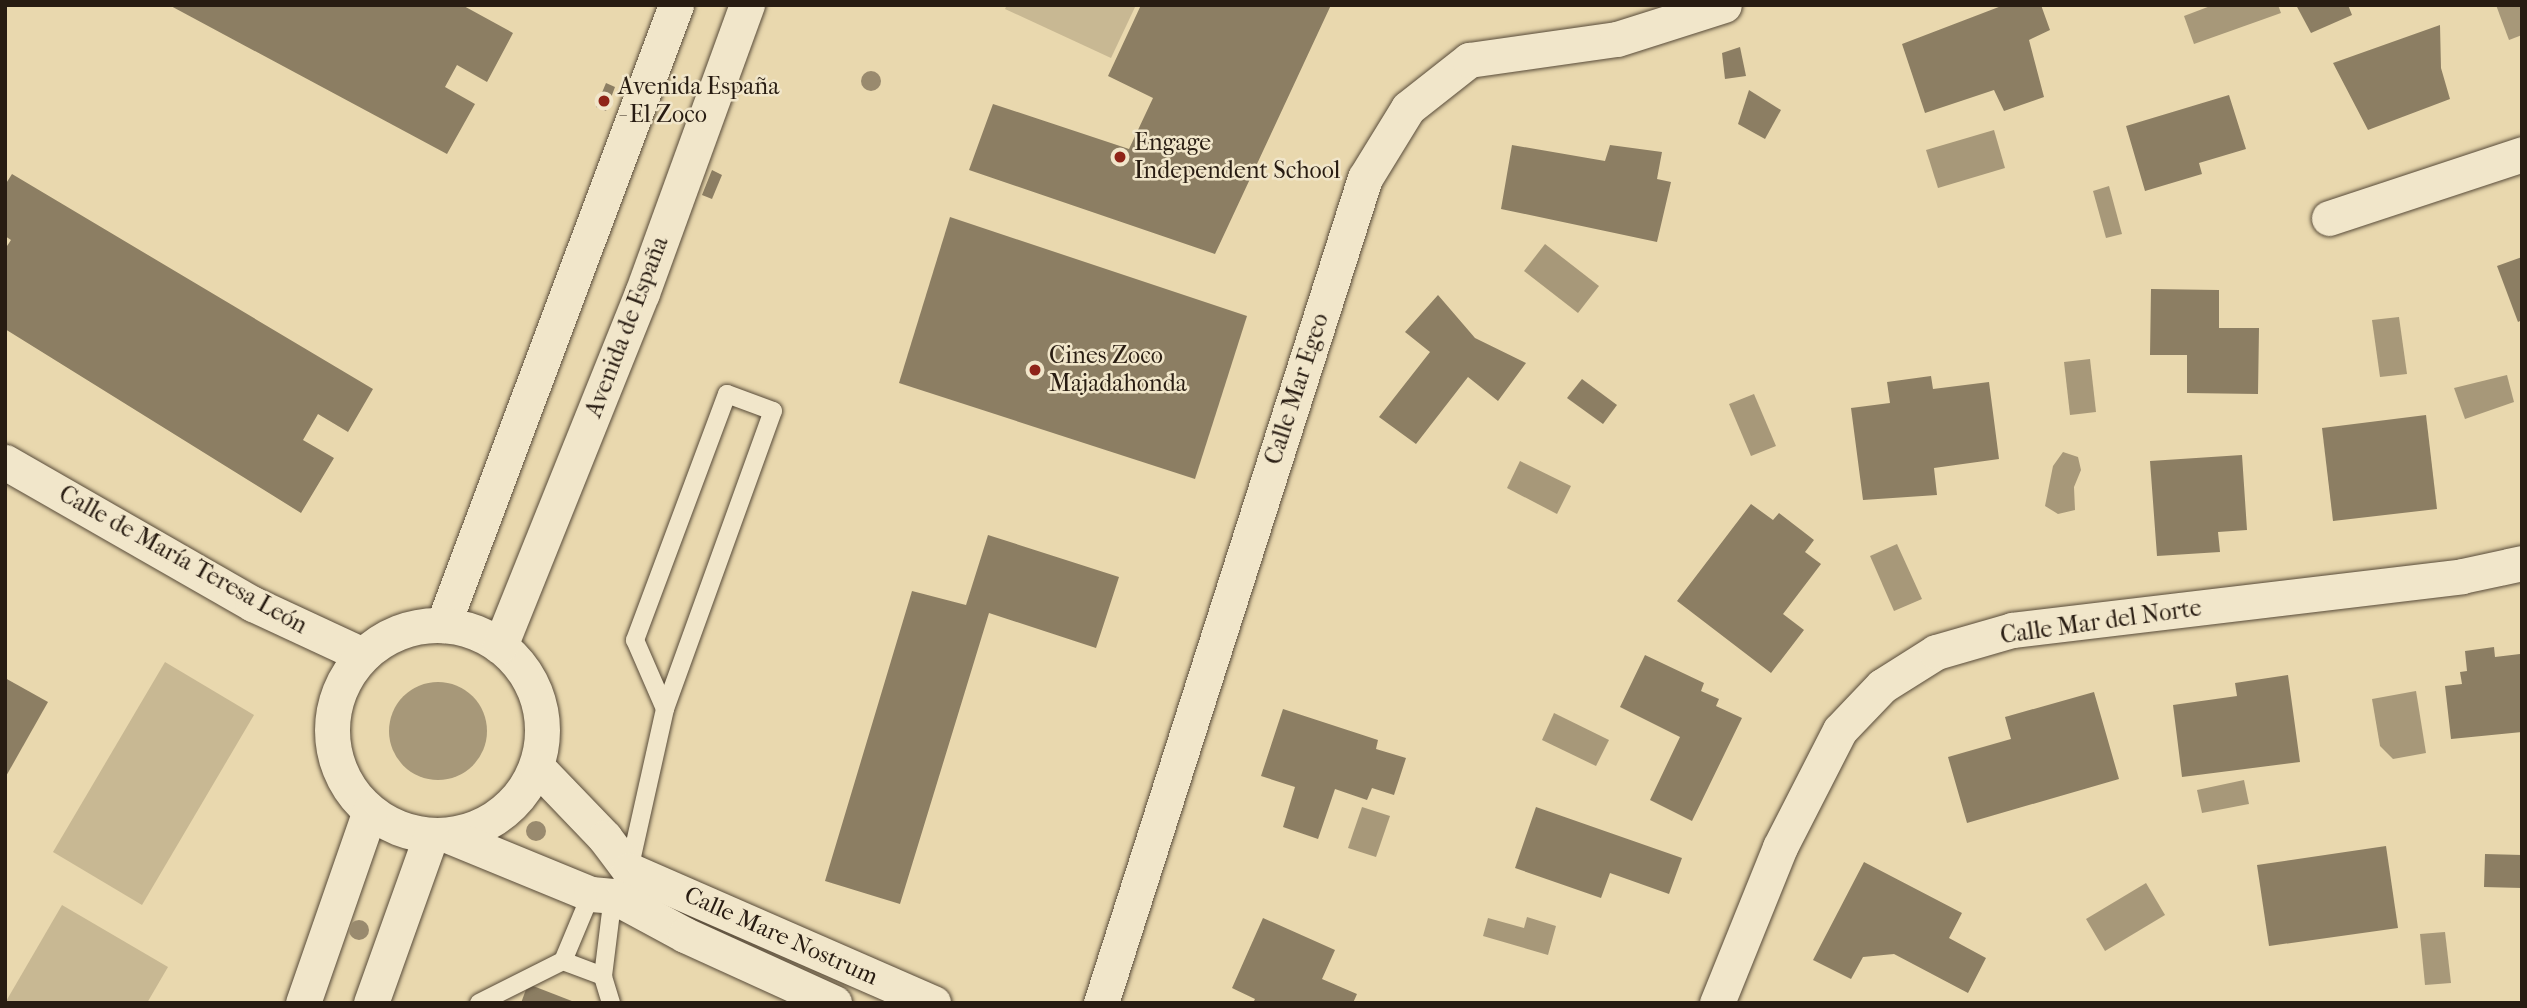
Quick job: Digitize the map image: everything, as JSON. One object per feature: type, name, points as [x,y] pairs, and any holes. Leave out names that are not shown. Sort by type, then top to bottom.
[{"type":"street","points":[[443,625],[676,5]]},
{"type":"street","name":"Avenida de España","points":[[500,646],[642,293],[747,5]]},
{"type":"street","name":"Calle Mar Egeo","points":[[1101,1003],[1365,178],[1408,108],[1469,60],[1617,39],[1724,5]]},
{"type":"street","points":[[2329,218],[2522,154]]},
{"type":"street","name":"Calle de María Teresa León","points":[[5,462],[253,604],[363,655]]},
{"type":"street","name":"Calle Mar del Norte","points":[[1717,1003],[1780,847],[1840,730],[1882,686],[1936,652],[2012,630],[2462,576],[2522,564]]},
{"type":"street","points":[[443,625],[473,631],[500,646],[524,670],[538,701],[543,733],[537,766],[523,793],[502,814],[476,829],[439,835],[399,828],[370,811],[346,780],[332,734],[334,706],[345,678],[363,655],[386,638],[414,627],[443,625]]},
{"type":"street","points":[[537,766],[605,838],[611,887]]},
{"type":"street","points":[[303,1003],[370,811]]},
{"type":"street","points":[[371,1003],[439,835]]},
{"type":"street","name":"Calle Mare Nostrum","points":[[439,835],[611,887],[933,1003]]},
{"type":"street","name":"Calle Mare Nostrum","points":[[611,887],[834,1003]]},
{"type":"lane","points":[[611,1003],[603,976],[611,887],[665,709],[773,411],[727,394],[635,640],[665,709]]},
{"type":"lane","points":[[479,1003],[564,961],[611,887]]},
{"type":"lane","points":[[564,961],[603,976]]},
{"type":"shaded area","points":[[1007,5],[1136,5],[1111,58],[1005,9]]},
{"type":"shaded area","points":[[2213,5],[2278,5],[2281,13],[2194,44],[2184,16]]},
{"type":"shaded area","points":[[2496,5],[2521,5],[2522,35],[2509,40]]},
{"type":"shaded area","points":[[1994,130],[2005,168],[1938,188],[1926,150]]},
{"type":"shaded area","points":[[2109,186],[2122,234],[2106,238],[2093,191]]},
{"type":"shaded area","points":[[1545,244],[1599,286],[1578,313],[1524,271]]},
{"type":"shaded area","points":[[2399,317],[2407,374],[2380,377],[2372,320]]},
{"type":"shaded area","points":[[2090,359],[2096,412],[2070,415],[2064,362]]},
{"type":"shaded area","points":[[2507,375],[2514,402],[2465,419],[2454,388]]},
{"type":"shaded area","points":[[1754,394],[1776,446],[1751,456],[1729,404]]},
{"type":"shaded area","points":[[2063,452],[2078,457],[2081,470],[2074,487],[2075,510],[2058,514],[2045,506],[2053,466]]},
{"type":"shaded area","points":[[1520,461],[1571,486],[1557,514],[1507,488]]},
{"type":"shaded area","points":[[1897,544],[1922,599],[1894,611],[1870,556]]},
{"type":"shaded area","points":[[165,662],[254,715],[142,905],[53,852]]},
{"type":"shaded area","points":[[438,682],[457,685],[473,696],[484,712],[487,731],[484,750],[473,766],[457,777],[438,780],[419,777],[403,766],[392,750],[389,731],[392,712],[403,696],[419,685]]},
{"type":"shaded area","points":[[2416,691],[2426,753],[2393,759],[2380,746],[2372,699]]},
{"type":"shaded area","points":[[1554,713],[1609,740],[1596,766],[1542,740]]},
{"type":"shaded area","points":[[2244,780],[2249,804],[2202,813],[2197,790]]},
{"type":"shaded area","points":[[1362,807],[1390,816],[1376,857],[1348,848]]},
{"type":"shaded area","points":[[2146,883],[2165,915],[2105,951],[2086,919]]},
{"type":"shaded area","points":[[62,905],[168,967],[147,1003],[5,1003]]},
{"type":"shaded area","points":[[1527,917],[1556,926],[1548,955],[1483,936],[1488,918],[1524,928]]},
{"type":"shaded area","points":[[2445,932],[2451,983],[2425,985],[2420,934]]},
{"type":"building","points":[[169,5],[462,5],[513,33],[487,82],[457,65],[445,87],[475,104],[447,154]]},
{"type":"building","points":[[1141,5],[1331,5],[1215,254],[969,170],[993,104],[1129,149],[1153,98],[1108,76]]},
{"type":"building","points":[[2004,5],[2041,5],[2050,30],[2029,40],[2044,97],[2004,111],[1994,90],[1925,113],[1902,44]]},
{"type":"building","points":[[2296,5],[2348,5],[2352,15],[2311,33]]},
{"type":"building","points":[[2440,25],[2441,68],[2450,99],[2368,130],[2333,63]]},
{"type":"building","points":[[1740,47],[1746,76],[1725,79],[1722,53]]},
{"type":"building","points":[[606,83],[615,87],[606,111],[596,107]]},
{"type":"building","points":[[1749,90],[1781,110],[1765,139],[1738,124]]},
{"type":"building","points":[[2229,95],[2246,149],[2199,163],[2202,174],[2145,191],[2126,126]]},
{"type":"building","points":[[1512,145],[1605,161],[1610,145],[1662,152],[1657,179],[1671,182],[1657,242],[1501,209]]},
{"type":"building","points":[[712,170],[722,175],[712,199],[702,195]]},
{"type":"building","points":[[12,174],[373,389],[348,432],[318,414],[303,440],[334,458],[301,513],[5,329],[5,249],[11,240],[5,236],[5,185]]},
{"type":"building","points":[[950,217],[1247,316],[1195,479],[899,383]]},
{"type":"building","points":[[2522,257],[2522,320],[2518,322],[2497,266]]},
{"type":"building","points":[[2151,289],[2219,290],[2219,328],[2259,328],[2258,394],[2187,393],[2187,355],[2150,355]]},
{"type":"building","points":[[1438,295],[1475,338],[1526,363],[1498,401],[1468,377],[1416,444],[1379,417],[1430,352],[1405,332]]},
{"type":"building","points":[[1931,376],[1933,389],[1989,382],[1999,459],[1934,468],[1937,495],[1863,500],[1851,408],[1890,403],[1887,382]]},
{"type":"building","points":[[1582,379],[1617,405],[1603,424],[1567,398]]},
{"type":"building","points":[[2426,415],[2437,509],[2333,521],[2322,428]]},
{"type":"building","points":[[2242,455],[2247,530],[2218,532],[2220,552],[2157,556],[2150,461]]},
{"type":"building","points":[[1751,504],[1773,520],[1779,513],[1814,540],[1805,552],[1821,564],[1783,614],[1804,630],[1771,673],[1677,601]]},
{"type":"building","points":[[988,535],[1119,577],[1096,648],[989,613],[900,904],[825,881],[912,591],[966,605]]},
{"type":"building","points":[[2494,647],[2495,657],[2520,654],[2522,732],[2451,739],[2445,686],[2462,684],[2460,672],[2467,671],[2465,651]]},
{"type":"building","points":[[1645,655],[1704,683],[1701,691],[1719,699],[1716,706],[1742,718],[1692,821],[1650,800],[1680,737],[1620,707]]},
{"type":"building","points":[[2288,675],[2300,762],[2182,777],[2173,705],[2237,696],[2235,683]]},
{"type":"building","points":[[5,678],[48,702],[5,778]]},
{"type":"building","points":[[2094,692],[2119,779],[1967,823],[1948,757],[2011,739],[2005,717]]},
{"type":"building","points":[[1283,709],[1378,740],[1376,749],[1406,758],[1394,795],[1372,788],[1367,800],[1335,789],[1318,839],[1283,827],[1295,787],[1261,776]]},
{"type":"building","points":[[1536,807],[1682,858],[1669,894],[1610,873],[1601,898],[1515,868]]},
{"type":"building","points":[[2386,846],[2398,928],[2269,946],[2257,865]]},
{"type":"building","points":[[2485,854],[2522,855],[2522,888],[2484,887]]},
{"type":"building","points":[[1864,862],[1962,913],[1949,938],[1986,958],[1968,993],[1894,954],[1863,957],[1851,979],[1813,960]]},
{"type":"building","points":[[1263,918],[1335,950],[1322,979],[1357,994],[1353,1003],[1253,1003],[1255,999],[1232,988]]},
{"type":"building","points":[[528,984],[577,1003],[521,1003]]},
{"type":"place","name":"Avenida España - El Zoco","points":[[604,101]]},
{"type":"place","name":"Engage Independent School","points":[[1120,157]]},
{"type":"place","name":"Cines Zoco Majadahonda","points":[[1035,370]]}]
